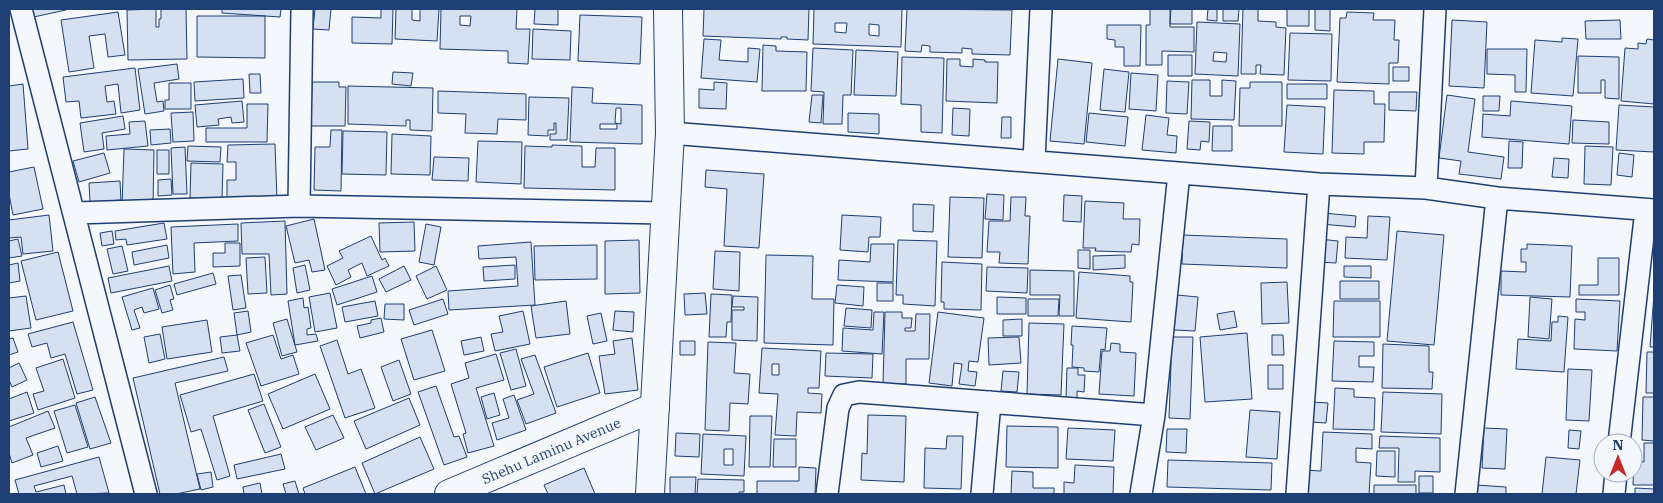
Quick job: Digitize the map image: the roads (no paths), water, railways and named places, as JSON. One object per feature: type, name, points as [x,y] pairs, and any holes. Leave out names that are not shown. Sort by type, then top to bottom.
[{"type":"street","points":[[22,9],[146,494]]},
{"type":"street","points":[[299,206],[302,9]]},
{"type":"street","points":[[650,494],[670,133],[668,9]]},
{"type":"street","points":[[1034,161],[1041,9]]},
{"type":"street","points":[[1426,188],[1435,9]]},
{"type":"street","points":[[670,133],[1319,184],[1426,188],[1498,198],[1650,210],[1620,433]]},
{"type":"street","points":[[1141,494],[1154,415],[1179,173]]},
{"type":"street","points":[[1297,494],[1319,184]]},
{"type":"street","points":[[1466,494],[1498,198]]},
{"type":"street","points":[[75,213],[299,206],[665,213]]},
{"type":"street","points":[[827,494],[838,408],[844,395],[859,392],[1154,415]]},
{"type":"street","points":[[982,494],[990,402]]},
{"type":"street","name":"Shehu Laminu Avenue","points":[[449,494],[655,407]]}]
